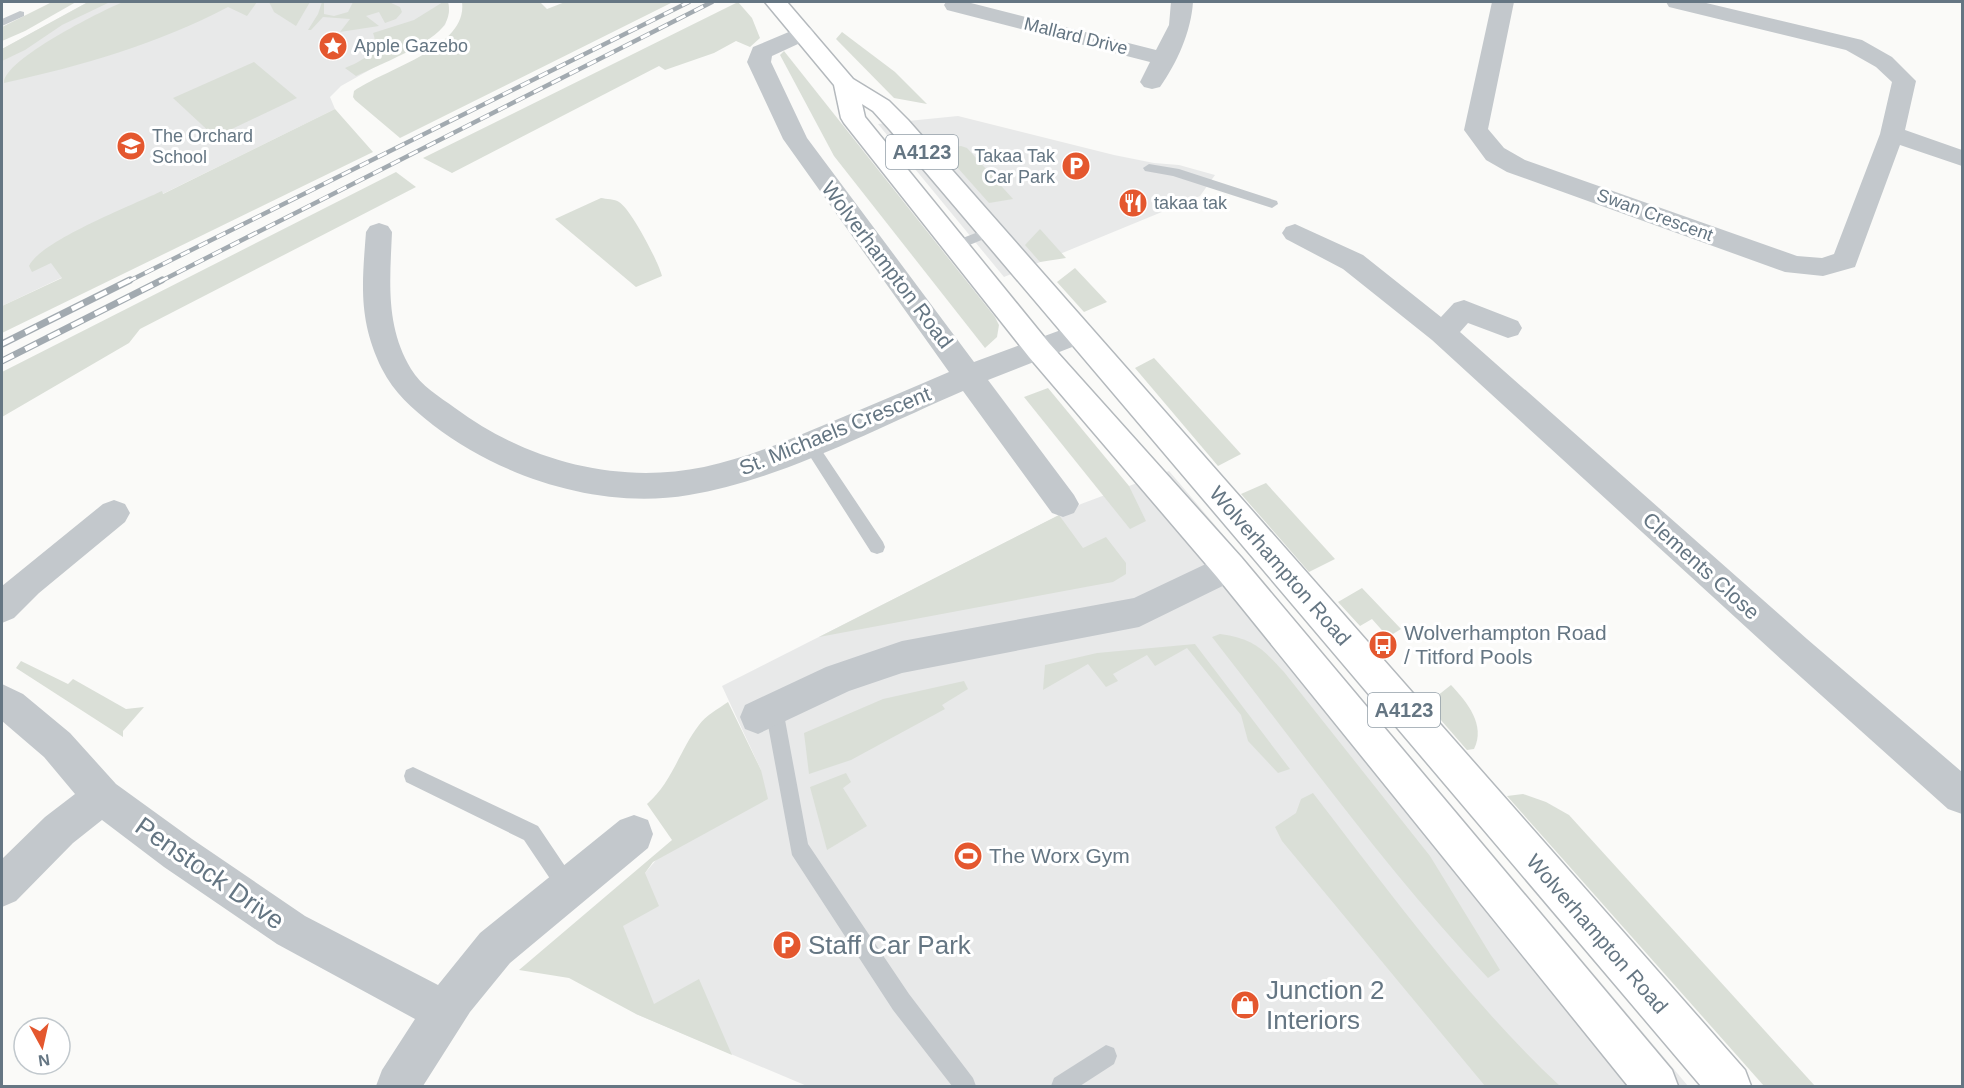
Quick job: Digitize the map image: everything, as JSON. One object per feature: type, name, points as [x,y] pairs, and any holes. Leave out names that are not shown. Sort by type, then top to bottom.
[{"type":"highway","name":"Wolverhampton Road","points":[[776,2],[845,84],[880,106],[991,231],[1729,1086]]},
{"type":"highway","name":"Wolverhampton Road","points":[[845,84],[853,118],[1039,350],[1229,567],[1656,1086]]},
{"type":"street","points":[[1152,82],[1180,25],[1182,2]]},
{"type":"street","name":"Swan Crescent","points":[[1503,2],[1476,130],[1495,154],[1516,165],[1795,265],[1823,267],[1845,260],[1892,134],[1904,81],[1884,62],[1854,45],[1677,2]]},
{"type":"street","name":"Mallard Drive","points":[[955,5],[1164,58]]},
{"type":"street","name":"Wolverhampton Road","points":[[802,33],[761,52],[759,63],[795,139],[1063,504]]},
{"type":"street","points":[[1892,134],[1962,158]]},
{"type":"street","name":"St. Michaels Crescent","points":[[379,232],[376,305],[384,338],[398,372],[421,399],[479,441],[517,459],[562,473],[608,482],[657,486],[703,481],[740,471],[770,461],[969,376],[1080,333]]},
{"type":"street","name":"Clements Close","points":[[1294,233],[1353,262],[1442,333],[1795,650],[1962,796]]},
{"type":"street","points":[[1442,333],[1464,310],[1508,328]]},
{"type":"street","points":[[2,608],[27,583],[114,513]]},
{"type":"street","points":[[766,713],[839,678],[902,657],[1139,612],[1229,567]]},
{"type":"street","name":"Penstock Drive","points":[[2,701],[57,745],[102,797],[178,854],[291,930],[444,1011]]},
{"type":"street","points":[[2,887],[59,830],[102,797]]},
{"type":"street","points":[[398,1086],[444,1011],[495,948],[634,834]]},
{"type":"lane","points":[[2,23],[20,14]]},
{"type":"lane","points":[[1149,168],[1175,172],[1272,204]]},
{"type":"lane","points":[[955,246],[991,231]]},
{"type":"lane","points":[[809,443],[878,547]]},
{"type":"lane","points":[[766,713],[799,848],[902,1002],[965,1086]]},
{"type":"lane","points":[[413,776],[531,834],[568,889]]},
{"type":"lane","points":[[1062,1086],[1106,1056]]},
{"type":"shaded area","points":[[52,2],[76,2],[25,31],[2,41],[2,27]]},
{"type":"shaded area","name":"The Orchard School","points":[[88,2],[448,2],[449,11],[445,25],[437,32],[341,86],[330,97],[335,109],[61,244],[84,267],[2,306],[2,49]]},
{"type":"shaded area","points":[[88,2],[110,2],[62,25],[25,50],[2,61],[2,49]]},
{"type":"shaded area","points":[[123,2],[257,2],[247,16],[228,7],[147,43],[62,69],[4,83],[8,73],[35,50],[95,15]]},
{"type":"shaded area","points":[[269,2],[310,2],[296,26],[274,12]]},
{"type":"shaded area","points":[[324,2],[324,14],[334,16],[348,12],[353,2],[389,2],[400,7],[402,12],[396,19],[385,23],[379,12],[366,16],[379,26],[340,32],[350,19],[323,17],[311,30],[308,30]]},
{"type":"shaded area","points":[[443,2],[448,2],[447,19],[439,31],[429,39],[356,76],[345,68],[357,63],[372,51],[375,40],[373,33],[414,20]]},
{"type":"shaded area","points":[[462,2],[540,2],[547,9],[565,2],[673,2],[400,138],[355,100],[354,91],[438,45],[452,32],[460,18]]},
{"type":"shaded area","points":[[738,2],[752,18],[760,38],[750,47],[736,41],[714,53],[665,70],[659,66],[452,173],[423,158]]},
{"type":"shaded area","points":[[842,32],[895,72],[927,104],[894,98],[836,39]]},
{"type":"shaded area","points":[[784,51],[995,317],[999,325],[997,337],[985,348],[834,156],[780,55]]},
{"type":"shaded area","points":[[254,62],[297,98],[215,137],[173,98]]},
{"type":"shaded area","points":[[335,109],[373,152],[2,333],[2,306],[62,278],[51,263],[32,272],[29,266],[37,256],[51,246],[90,224],[162,191],[163,194]]},
{"type":"shaded area","points":[[958,116],[1114,155],[1154,163],[1179,165],[1215,175],[1200,196],[1004,277],[878,124]]},
{"type":"shaded area","points":[[961,146],[967,148],[1013,199],[989,203],[941,149]]},
{"type":"shaded area","points":[[396,172],[416,187],[140,329],[129,343],[2,417],[2,372]]},
{"type":"shaded area","points":[[601,198],[617,201],[624,207],[644,237],[662,276],[636,287],[555,219]]},
{"type":"shaded area","points":[[1040,229],[1066,258],[1040,262],[1025,245]]},
{"type":"shaded area","points":[[1075,268],[1107,302],[1084,312],[1057,282]]},
{"type":"shaded area","points":[[1154,358],[1241,454],[1218,466],[1135,368]]},
{"type":"shaded area","points":[[1048,388],[1129,486],[1146,521],[1130,529],[1024,397]]},
{"type":"shaded area","points":[[1169,471],[1688,1086],[807,1086],[636,1014],[613,944],[645,873],[708,799],[761,770],[722,686],[1081,504]]},
{"type":"shaded area","points":[[1266,483],[1335,559],[1309,572],[1241,494]]},
{"type":"shaded area","points":[[1059,515],[1083,548],[1106,537],[1126,563],[1126,574],[1113,582],[819,637]]},
{"type":"shaded area","points":[[1362,588],[1401,629],[1388,637],[1372,619],[1360,626],[1338,602]]},
{"type":"shaded area","points":[[1220,634],[1241,639],[1256,646],[1284,672],[1430,856],[1500,970],[1488,978],[1380,854],[1212,637]]},
{"type":"shaded area","points":[[1195,644],[1290,769],[1278,773],[1248,741],[1241,715],[1187,648],[1155,666],[1147,655],[1113,674],[1118,681],[1106,687],[1088,664],[1043,690],[1045,665],[1097,653]]},
{"type":"shaded area","points":[[21,661],[68,684],[73,679],[126,709],[144,707],[123,731],[123,737],[16,668]]},
{"type":"shaded area","points":[[964,681],[968,689],[942,705],[945,709],[851,760],[809,774],[804,733],[883,699]]},
{"type":"shaded area","points":[[1451,685],[1473,714],[1478,731],[1474,749],[1467,750],[1427,704]]},
{"type":"shaded area","points":[[728,702],[761,770],[768,799],[653,862],[645,873],[659,906],[623,926],[654,1004],[699,979],[732,1055],[636,1014],[569,978],[519,970],[672,840],[647,804],[670,776],[702,721]]},
{"type":"shaded area","points":[[846,773],[851,782],[843,788],[867,826],[827,850],[810,787]]},
{"type":"shaded area","points":[[1313,793],[1462,982],[1493,1018],[1560,1086],[1485,1086],[1282,841],[1275,827],[1296,813],[1301,799]]},
{"type":"shaded area","points":[[1523,794],[1546,802],[1569,815],[1815,1086],[1764,1086],[1507,796]]},
{"type":"railway","points":[[127,282],[689,2]]},
{"type":"railway","points":[[159,282],[712,2]]},
{"type":"railway","points":[[2,344],[130,280]]},
{"type":"railway","points":[[2,361],[162,280]]},
{"type":"place","name":"Apple Gazebo","points":[[333,46]]},
{"type":"place","name":"The Orchard School","points":[[131,146]]},
{"type":"place","name":"Takaa Tak Car Park","points":[[1076,166]]},
{"type":"place","name":"takaa tak","points":[[1133,203]]},
{"type":"place","name":"Wolverhampton Road / Titford Pools","points":[[1383,645]]},
{"type":"place","name":"The Worx Gym","points":[[968,856]]},
{"type":"place","name":"Staff Car Park","points":[[787,945]]},
{"type":"place","name":"Junction 2 Interiors","points":[[1245,1005]]}]
